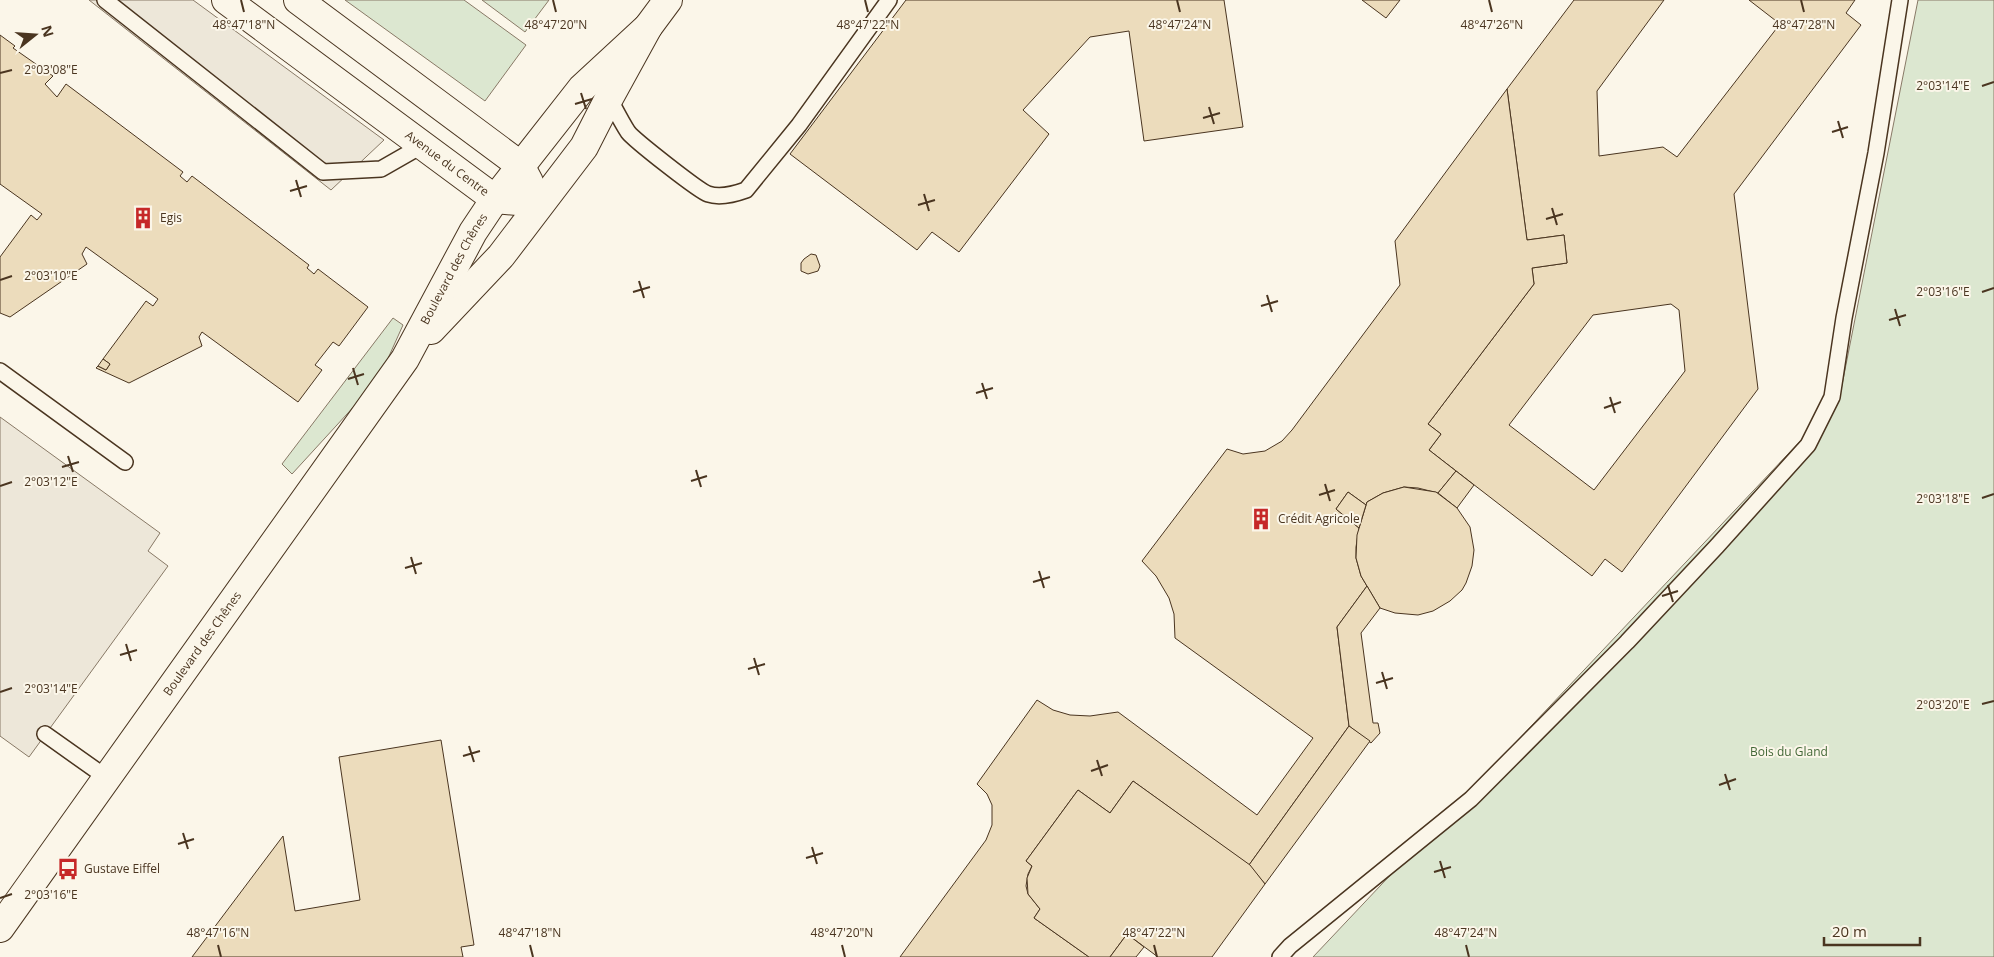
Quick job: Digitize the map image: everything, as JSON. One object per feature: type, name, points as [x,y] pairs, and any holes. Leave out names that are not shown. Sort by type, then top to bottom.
[{"type":"street","name":"Avenue du Centre","points":[[226,0],[495,199],[540,204]]},
{"type":"street","points":[[298,0],[520,166],[540,204]]},
{"type":"street","name":"Boulevard des Chênes","points":[[405,359],[501,256],[584,147],[608,98],[648,27],[668,0]]},
{"type":"street","name":"Boulevard des Chênes","points":[[0,928],[405,359],[473,232],[495,199],[582,88],[648,27]]},
{"type":"lane","points":[[105,0],[323,172],[381,169],[423,145]]},
{"type":"lane","points":[[608,98],[629,133],[707,194],[716,196],[735,194],[746,190],[799,124],[889,0]]},
{"type":"lane","points":[[1280,957],[1290,946],[1472,799],[1627,642],[1808,445],[1832,397],[1844,318],[1876,153],[1900,0]]},
{"type":"lane","points":[[0,371],[125,462]]},
{"type":"lane","points":[[45,734],[107,778]]},
{"type":"green space","points":[[345,0],[464,0],[526,45],[485,101]]},
{"type":"green space","points":[[482,0],[549,0],[525,32]]},
{"type":"green space","name":"Bois du Gland","points":[[1918,0],[1994,0],[1994,957],[1313,957],[1839,400]]},
{"type":"green space","points":[[393,318],[403,325],[381,374],[292,474],[282,464]]},
{"type":"shaded area","points":[[89,0],[193,0],[384,140],[331,190]]},
{"type":"shaded area","points":[[0,417],[160,533],[148,551],[168,566],[29,757],[0,736]]},
{"type":"building","points":[[906,0],[1224,0],[1243,127],[1144,141],[1129,31],[1090,37],[1023,110],[1049,134],[959,252],[932,232],[917,250],[790,154]]},
{"type":"building","points":[[1362,0],[1400,0],[1386,18]]},
{"type":"building","points":[[1574,0],[1664,0],[1597,91],[1599,156],[1663,147],[1677,157],[1780,24],[1749,0],[1855,0],[1846,13],[1861,25],[1734,194],[1758,389],[1622,572],[1605,559],[1592,576],[1429,450],[1441,434],[1428,424],[1534,284],[1532,268],[1567,263],[1564,235],[1527,240],[1507,89]],"holes":[[[1671,304],[1679,310],[1685,371],[1594,490],[1509,425],[1593,315]]]},
{"type":"building","name":"Egis","points":[[0,35],[15,46],[13,48],[53,76],[45,84],[57,97],[66,84],[183,172],[180,176],[187,182],[192,176],[309,265],[307,268],[314,274],[318,269],[368,307],[339,346],[333,342],[315,365],[322,370],[298,402],[202,332],[199,337],[202,346],[129,383],[96,368],[98,366],[106,370],[110,364],[103,359],[146,301],[153,306],[158,299],[86,247],[82,254],[87,264],[10,317],[0,313],[0,257],[31,215],[37,220],[42,214],[0,184]]},
{"type":"building","name":"Crédit Agricole","points":[[1507,89],[1527,240],[1564,235],[1567,263],[1532,268],[1534,284],[1428,424],[1441,434],[1429,450],[1456,471],[1438,493],[1404,487],[1383,493],[1367,502],[1366,505],[1348,492],[1336,509],[1359,528],[1356,558],[1361,576],[1367,586],[1337,627],[1349,726],[1249,865],[1133,781],[1110,813],[1078,790],[1026,861],[1032,866],[1028,874],[1026,886],[1028,894],[1040,909],[1034,918],[1089,957],[900,957],[986,840],[992,825],[992,805],[987,794],[977,784],[1037,700],[1053,710],[1070,715],[1090,716],[1118,712],[1257,815],[1313,738],[1175,638],[1174,614],[1169,598],[1156,576],[1142,561],[1227,449],[1243,454],[1265,451],[1282,441],[1292,430],[1400,285],[1395,241]]},
{"type":"building","points":[[811,254],[816,255],[820,266],[818,271],[808,274],[801,271],[801,263]]},
{"type":"building","points":[[103,359],[110,364],[106,370],[98,366]]},
{"type":"building","points":[[1456,471],[1474,485],[1457,508],[1438,493]]},
{"type":"building","points":[[1404,487],[1436,492],[1457,508],[1470,527],[1474,550],[1472,566],[1462,590],[1450,601],[1433,611],[1418,615],[1395,613],[1380,608],[1361,576],[1356,558],[1357,535],[1367,502],[1383,493]]},
{"type":"building","points":[[1348,492],[1366,505],[1359,528],[1336,509]]},
{"type":"building","points":[[1367,586],[1380,608],[1361,633],[1373,723],[1378,723],[1380,733],[1371,743],[1349,726],[1337,627]]},
{"type":"building","points":[[1349,726],[1370,741],[1265,884],[1249,865]]},
{"type":"building","points":[[441,740],[474,945],[461,947],[463,957],[192,957],[283,836],[295,911],[360,900],[339,757]]},
{"type":"building","points":[[1133,781],[1250,865],[1265,884],[1212,957],[1158,957],[1127,934],[1110,957],[1089,957],[1034,918],[1040,909],[1028,894],[1027,878],[1032,866],[1026,861],[1078,790],[1110,813]]},
{"type":"building","points":[[1127,934],[1144,947],[1136,957],[1110,957]]},
{"type":"place","name":"Egis","points":[[143,218]]},
{"type":"place","name":"Crédit Agricole","points":[[1261,519]]},
{"type":"place","name":"Gustave Eiffel","points":[[68,869]]}]
